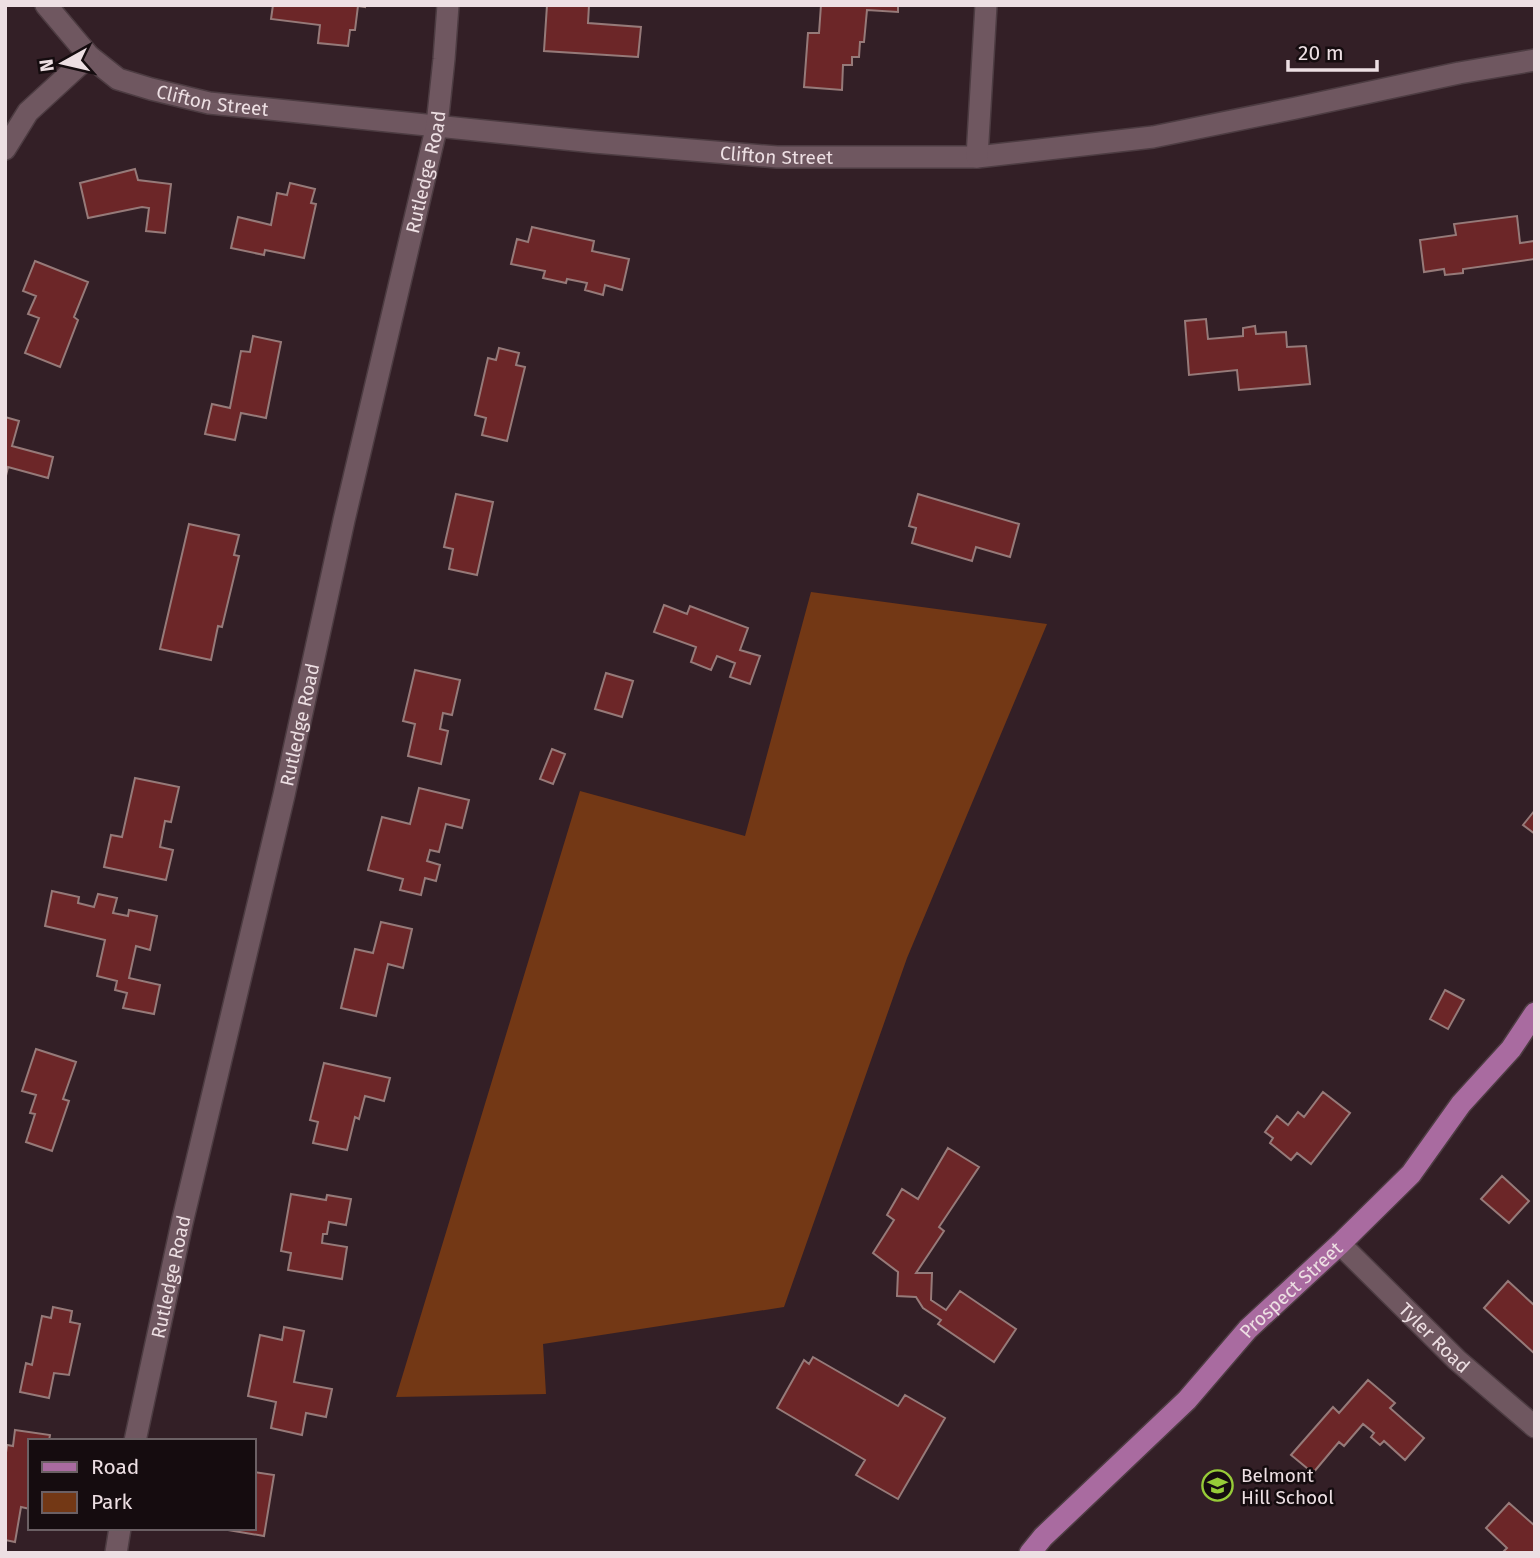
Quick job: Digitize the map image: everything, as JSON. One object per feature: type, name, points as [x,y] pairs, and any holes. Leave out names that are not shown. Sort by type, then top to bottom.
[{"type":"main road","name":"Prospect Street","points":[[1030,1553],[1070,1511],[1187,1400],[1248,1329],[1411,1174],[1461,1104],[1511,1049],[1535,1013]]},
{"type":"street","name":"Clifton Street","points":[[46,5],[89,56],[118,79],[209,103],[777,158],[977,156],[1153,137],[1458,73],[1535,60]]},
{"type":"street","name":"Rutledge Road","points":[[135,1439],[182,1223],[284,795],[344,520],[437,125],[448,5]]},
{"type":"street","points":[[977,156],[986,5]]},
{"type":"street","points":[[5,149],[28,112],[89,56]]},
{"type":"street","name":"Tyler Road","points":[[1340,1244],[1457,1360],[1535,1427]]},
{"type":"street","points":[[116,1553],[120,1530]]},
{"type":"green space","points":[[811,592],[1047,624],[907,958],[784,1307],[543,1344],[546,1394],[396,1397],[580,791],[745,836]]},
{"type":"building","points":[[273,5],[365,5],[365,7],[358,6],[355,30],[350,30],[348,46],[318,43],[320,25],[271,19]]},
{"type":"building","points":[[547,5],[589,5],[588,23],[641,27],[638,57],[544,51]]},
{"type":"building","points":[[821,5],[898,5],[898,12],[867,10],[864,42],[860,42],[859,57],[852,57],[852,65],[843,65],[842,90],[804,87],[808,33],[819,33]]},
{"type":"building","points":[[135,169],[138,180],[171,184],[165,233],[146,231],[149,208],[142,207],[88,218],[80,183]]},
{"type":"building","points":[[290,183],[315,189],[311,203],[316,204],[304,258],[265,250],[264,255],[231,248],[238,217],[271,225],[277,193],[287,195]]},
{"type":"building","points":[[1517,216],[1520,243],[1534,241],[1535,259],[1463,269],[1463,273],[1445,275],[1444,269],[1424,272],[1420,240],[1456,235],[1454,224]]},
{"type":"building","points":[[532,227],[594,241],[592,251],[629,259],[622,290],[605,285],[603,295],[585,290],[587,283],[567,279],[566,283],[543,278],[545,271],[511,264],[517,239],[528,242]]},
{"type":"building","points":[[35,261],[88,282],[74,317],[78,320],[60,367],[25,353],[39,318],[28,314],[36,296],[23,291]]},
{"type":"building","points":[[1206,319],[1208,339],[1243,336],[1243,328],[1255,326],[1256,334],[1286,332],[1287,347],[1306,346],[1310,384],[1239,390],[1237,370],[1189,375],[1185,321]]},
{"type":"building","points":[[253,336],[281,342],[266,418],[241,413],[235,440],[205,434],[212,404],[230,408],[241,351],[250,352]]},
{"type":"building","points":[[499,348],[519,353],[516,365],[525,367],[507,441],[482,435],[486,418],[475,415],[488,358],[496,360]]},
{"type":"building","points":[[5,417],[19,421],[12,446],[53,457],[48,478],[8,467],[5,480]]},
{"type":"building","points":[[456,494],[493,502],[477,575],[449,569],[453,549],[444,547]]},
{"type":"building","points":[[918,494],[1019,524],[1010,557],[976,547],[972,561],[912,543],[916,528],[909,526]]},
{"type":"building","points":[[189,524],[239,535],[234,555],[239,556],[211,660],[160,649]]},
{"type":"building","points":[[664,605],[687,614],[690,606],[748,628],[740,650],[760,656],[750,684],[730,677],[735,663],[717,656],[711,670],[691,662],[696,647],[654,632]]},
{"type":"building","points":[[415,670],[460,680],[452,715],[443,713],[440,729],[448,731],[441,764],[408,756],[415,724],[403,721]]},
{"type":"building","points":[[606,673],[633,681],[622,717],[595,709]]},
{"type":"building","points":[[552,749],[565,754],[553,784],[540,779]]},
{"type":"building","points":[[135,778],[179,787],[171,822],[165,821],[160,847],[173,850],[166,880],[104,867],[111,835],[122,837]]},
{"type":"building","points":[[419,788],[469,800],[462,828],[446,824],[439,852],[430,850],[427,861],[440,865],[436,881],[425,878],[421,895],[400,890],[403,879],[368,870],[382,817],[410,824]]},
{"type":"building","points":[[1535,810],[1535,834],[1523,825]]},
{"type":"building","points":[[52,891],[79,897],[78,903],[94,907],[98,894],[117,898],[113,913],[128,916],[129,910],[157,916],[150,950],[136,946],[129,978],[160,985],[154,1014],[123,1008],[127,993],[115,990],[117,981],[97,976],[105,940],[45,926]]},
{"type":"building","points":[[381,922],[412,929],[403,968],[388,964],[376,1016],[341,1008],[355,949],[373,953]]},
{"type":"building","points":[[1445,990],[1464,1000],[1448,1029],[1430,1019]]},
{"type":"building","points":[[36,1049],[76,1062],[63,1099],[69,1101],[52,1151],[26,1142],[35,1114],[30,1113],[36,1095],[22,1091]]},
{"type":"building","points":[[324,1063],[390,1078],[384,1101],[365,1096],[359,1119],[355,1117],[347,1150],[313,1143],[318,1122],[310,1120]]},
{"type":"building","points":[[1323,1092],[1350,1113],[1311,1164],[1297,1153],[1291,1160],[1270,1143],[1273,1138],[1265,1132],[1277,1116],[1288,1125],[1298,1112],[1304,1117]]},
{"type":"building","points":[[948,1148],[979,1167],[939,1227],[944,1231],[916,1273],[932,1273],[931,1300],[946,1310],[960,1291],[1016,1329],[994,1362],[938,1324],[941,1320],[923,1308],[916,1297],[897,1296],[898,1272],[873,1253],[894,1220],[887,1215],[902,1189],[918,1199]]},
{"type":"building","points":[[1502,1176],[1529,1201],[1509,1223],[1481,1199]]},
{"type":"building","points":[[291,1194],[326,1200],[327,1195],[351,1199],[346,1225],[329,1222],[327,1234],[323,1234],[322,1243],[347,1247],[342,1279],[288,1270],[291,1253],[281,1251]]},
{"type":"building","points":[[1508,1281],[1535,1304],[1535,1354],[1484,1308]]},
{"type":"building","points":[[53,1307],[72,1311],[70,1322],[80,1324],[69,1375],[54,1373],[49,1398],[20,1392],[26,1363],[32,1365],[42,1316],[51,1318]]},
{"type":"building","points":[[284,1327],[304,1331],[294,1382],[332,1389],[326,1417],[306,1413],[302,1435],[271,1428],[276,1402],[248,1396],[260,1335],[282,1340]]},
{"type":"building","points":[[813,1357],[898,1406],[905,1395],[945,1418],[898,1499],[856,1475],[865,1460],[777,1408],[804,1360],[809,1364]]},
{"type":"building","points":[[1368,1380],[1395,1403],[1390,1408],[1424,1438],[1405,1460],[1384,1441],[1380,1445],[1371,1437],[1374,1433],[1363,1424],[1344,1446],[1339,1442],[1313,1473],[1291,1455],[1333,1407],[1339,1413]]},
{"type":"building","points":[[15,1430],[50,1435],[49,1439],[28,1439],[28,1509],[21,1507],[15,1542],[5,1540],[5,1460],[7,1445],[13,1446]]},
{"type":"building","points":[[256,1472],[274,1475],[264,1536],[228,1530],[256,1530]]},
{"type":"building","points":[[1509,1503],[1535,1526],[1535,1553],[1502,1553],[1507,1548],[1486,1528]]},
{"type":"place","name":"Belmont Hill School","points":[[1218,1486]]}]
